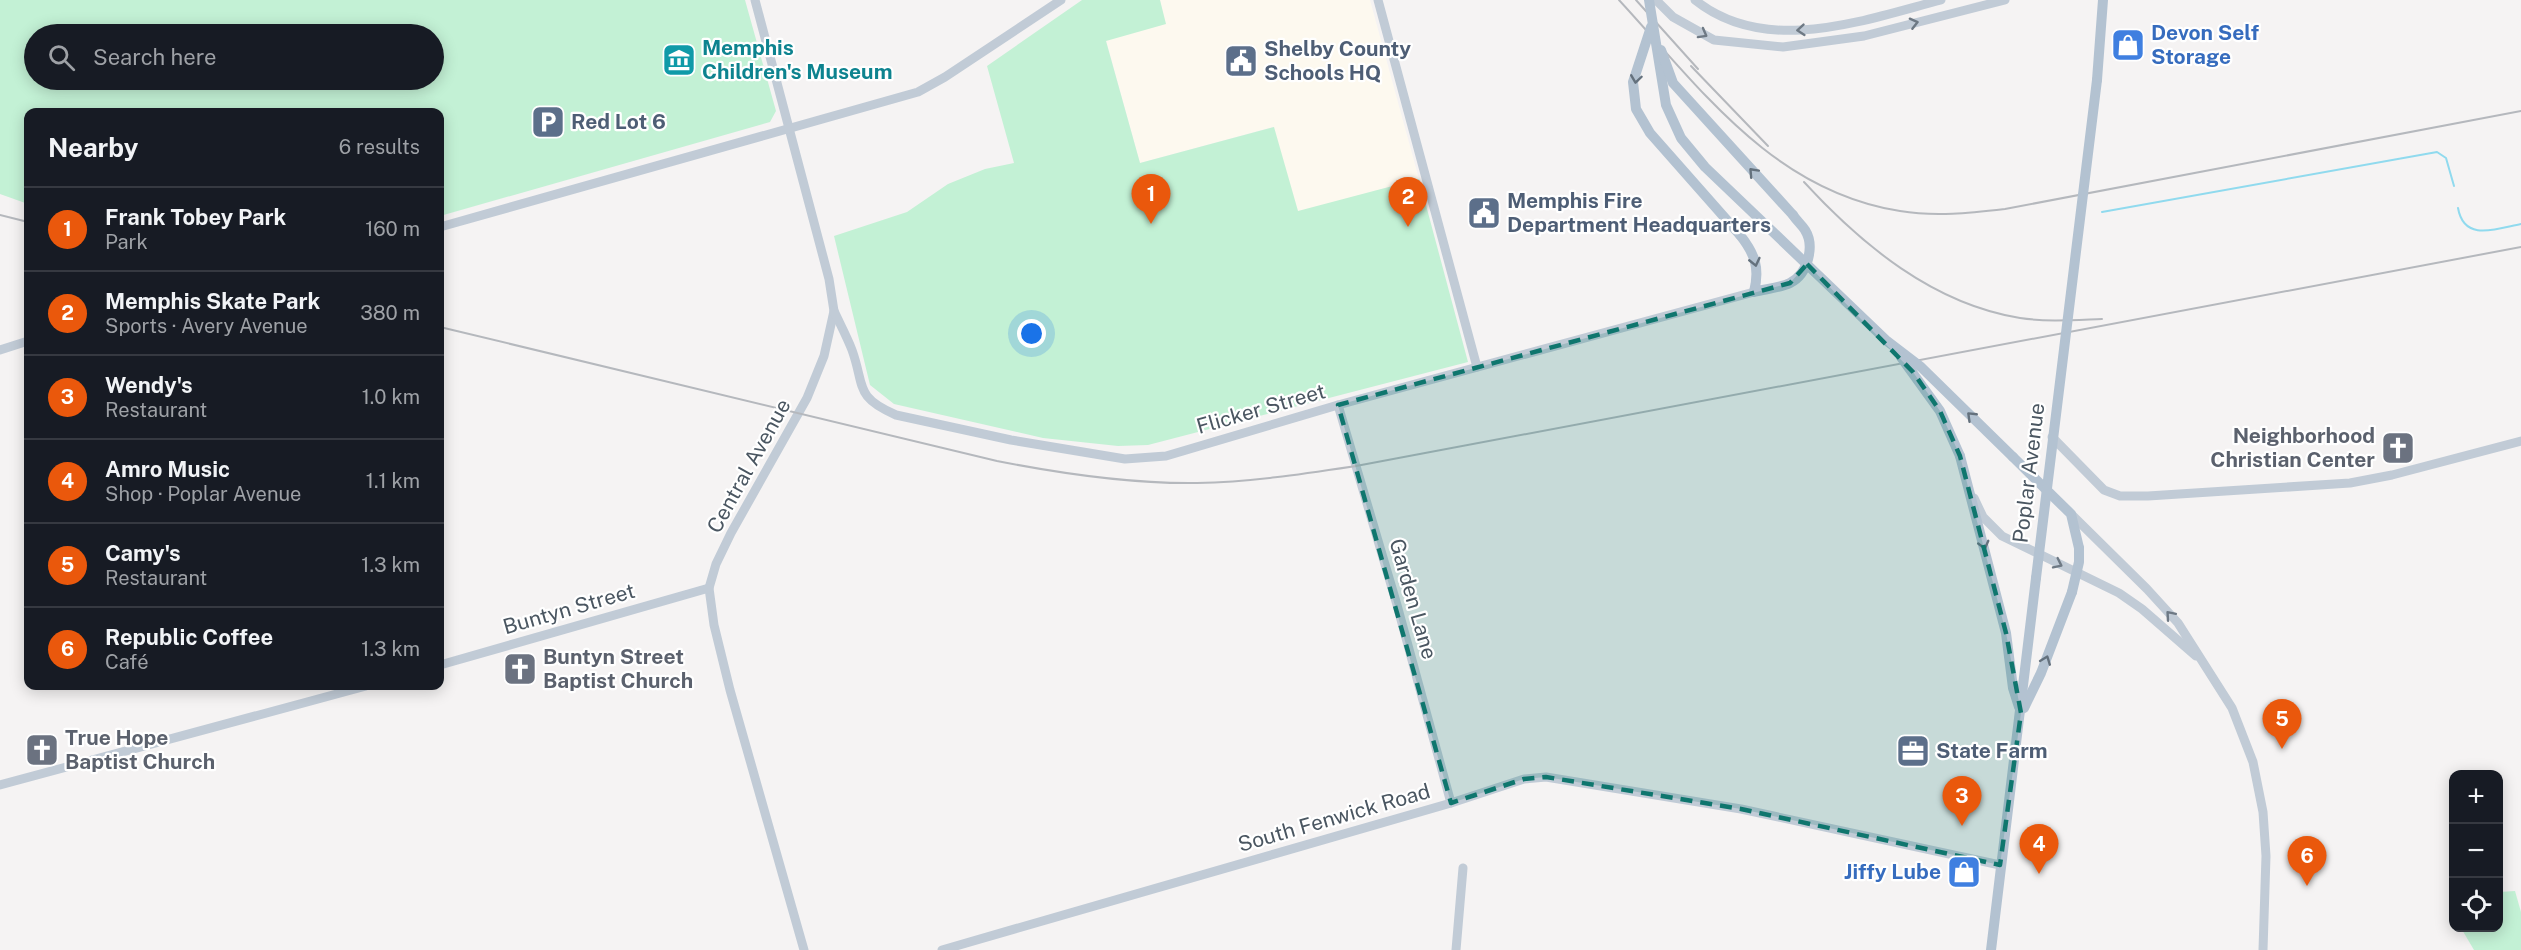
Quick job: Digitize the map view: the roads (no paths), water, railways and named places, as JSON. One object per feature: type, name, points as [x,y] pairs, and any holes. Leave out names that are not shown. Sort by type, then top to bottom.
[{"type":"main road","points":[[1649,0],[1666,105],[1681,138],[1705,167],[1887,341],[1921,367],[2071,514],[2079,548],[2078,569],[2072,592],[2041,673],[2021,713]]},
{"type":"main road","points":[[2097,0],[2103,5]]},
{"type":"main road","name":"Poplar Avenue","points":[[1991,950],[2097,80],[2103,5]]},
{"type":"main road","points":[[1652,24],[1672,83],[1806,231],[1809,242],[1806,268],[1790,283],[1754,292],[1757,264],[1755,256],[1740,235],[1650,133],[1636,109],[1633,81],[1652,24]]},
{"type":"main road","points":[[1887,341],[1934,400],[1960,456],[2006,633],[2013,688],[2021,713]]},
{"type":"street","name":"Central Avenue","points":[[755,0],[829,279],[834,311],[824,356],[807,398],[731,533],[716,564],[709,588],[714,626],[730,690],[804,950]]},
{"type":"street","points":[[444,226],[591,186],[790,126],[918,92],[945,77],[1061,0]]},
{"type":"street","points":[[1378,0],[1477,367]]},
{"type":"street","points":[[1656,0],[1673,17],[1714,40],[1783,47],[1819,44],[1885,30],[1981,3],[2005,0]]},
{"type":"street","points":[[1695,0],[1706,9],[1749,26],[1785,32],[1815,29],[1941,0]]},
{"type":"street","points":[[1882,15],[1885,30]]},
{"type":"street","points":[[1747,44],[1749,26]]},
{"type":"street","name":"Flicker Street","points":[[834,311],[852,350],[863,393],[878,407],[896,415],[1011,440],[1125,459],[1166,456],[1338,405],[1754,292]]},
{"type":"street","points":[[0,350],[24,342]]},
{"type":"street","name":"Garden Lane","points":[[1338,405],[1397,605],[1450,803]]},
{"type":"street","points":[[2052,437],[2104,490],[2120,496],[2350,483],[2392,475],[2521,441]]},
{"type":"street","points":[[1969,488],[1983,517],[2002,536],[2119,593],[2142,609],[2203,663]]},
{"type":"street","points":[[2071,514],[2178,623],[2232,708],[2253,762],[2263,812],[2266,856],[2263,950]]},
{"type":"street","name":"Buntyn Street","points":[[444,663],[709,588]]},
{"type":"street","points":[[0,785],[351,690]]},
{"type":"street","name":"South Fenwick Road","points":[[942,950],[1450,803],[1524,779],[1546,777],[1741,809],[2001,865]]},
{"type":"street","points":[[1456,950],[1463,868]]},
{"type":"waterway","points":[[2102,212],[2437,152],[2446,158],[2454,186]]},
{"type":"waterway","points":[[2458,208],[2461,219],[2467,226],[2474,229],[2492,230],[2521,224]]},
{"type":"railway","points":[[1619,0],[1710,101],[1777,159],[1814,182],[1855,200],[1913,213],[1952,214],[2005,209],[2521,111]]},
{"type":"railway","points":[[1636,0],[1698,69]]},
{"type":"railway","points":[[1691,66],[1768,146]]},
{"type":"railway","points":[[1804,182],[1850,228],[1875,249],[1901,268],[1958,300],[1988,311],[2020,318],[2102,319]]},
{"type":"railway","points":[[0,215],[24,221]]},
{"type":"railway","points":[[444,328],[997,461],[1122,480],[1172,483],[1217,482],[1277,477],[1356,466],[2521,247]]},
{"type":"place","name":"Devon Self Storage","points":[[2128,45]]},
{"type":"place","name":"Memphis Children's Museum","points":[[679,60]]},
{"type":"place","name":"Shelby County Schools HQ","points":[[1241,61]]},
{"type":"place","name":"Red Lot 6","points":[[548,122]]},
{"type":"place","name":"Memphis Fire Department Headquarters","points":[[1484,213]]},
{"type":"place","name":"Frank Tobey Park","points":[[1151,224]]},
{"type":"place","name":"Memphis Skate Park","points":[[1408,227]]},
{"type":"place","name":"Neighborhood Christian Center","points":[[2398,448]]},
{"type":"place","name":"Buntyn Street Baptist Church","points":[[520,669]]},
{"type":"place","name":"Camy's","points":[[2282,749]]},
{"type":"place","name":"True Hope Baptist Church","points":[[42,750]]},
{"type":"place","name":"State Farm","points":[[1913,751]]},
{"type":"place","name":"Wendy's","points":[[1962,826]]},
{"type":"place","name":"Jiffy Lube","points":[[1964,872]]},
{"type":"place","name":"Amro Music","points":[[2039,874]]},
{"type":"place","name":"Republic Coffee","points":[[2307,886]]}]
